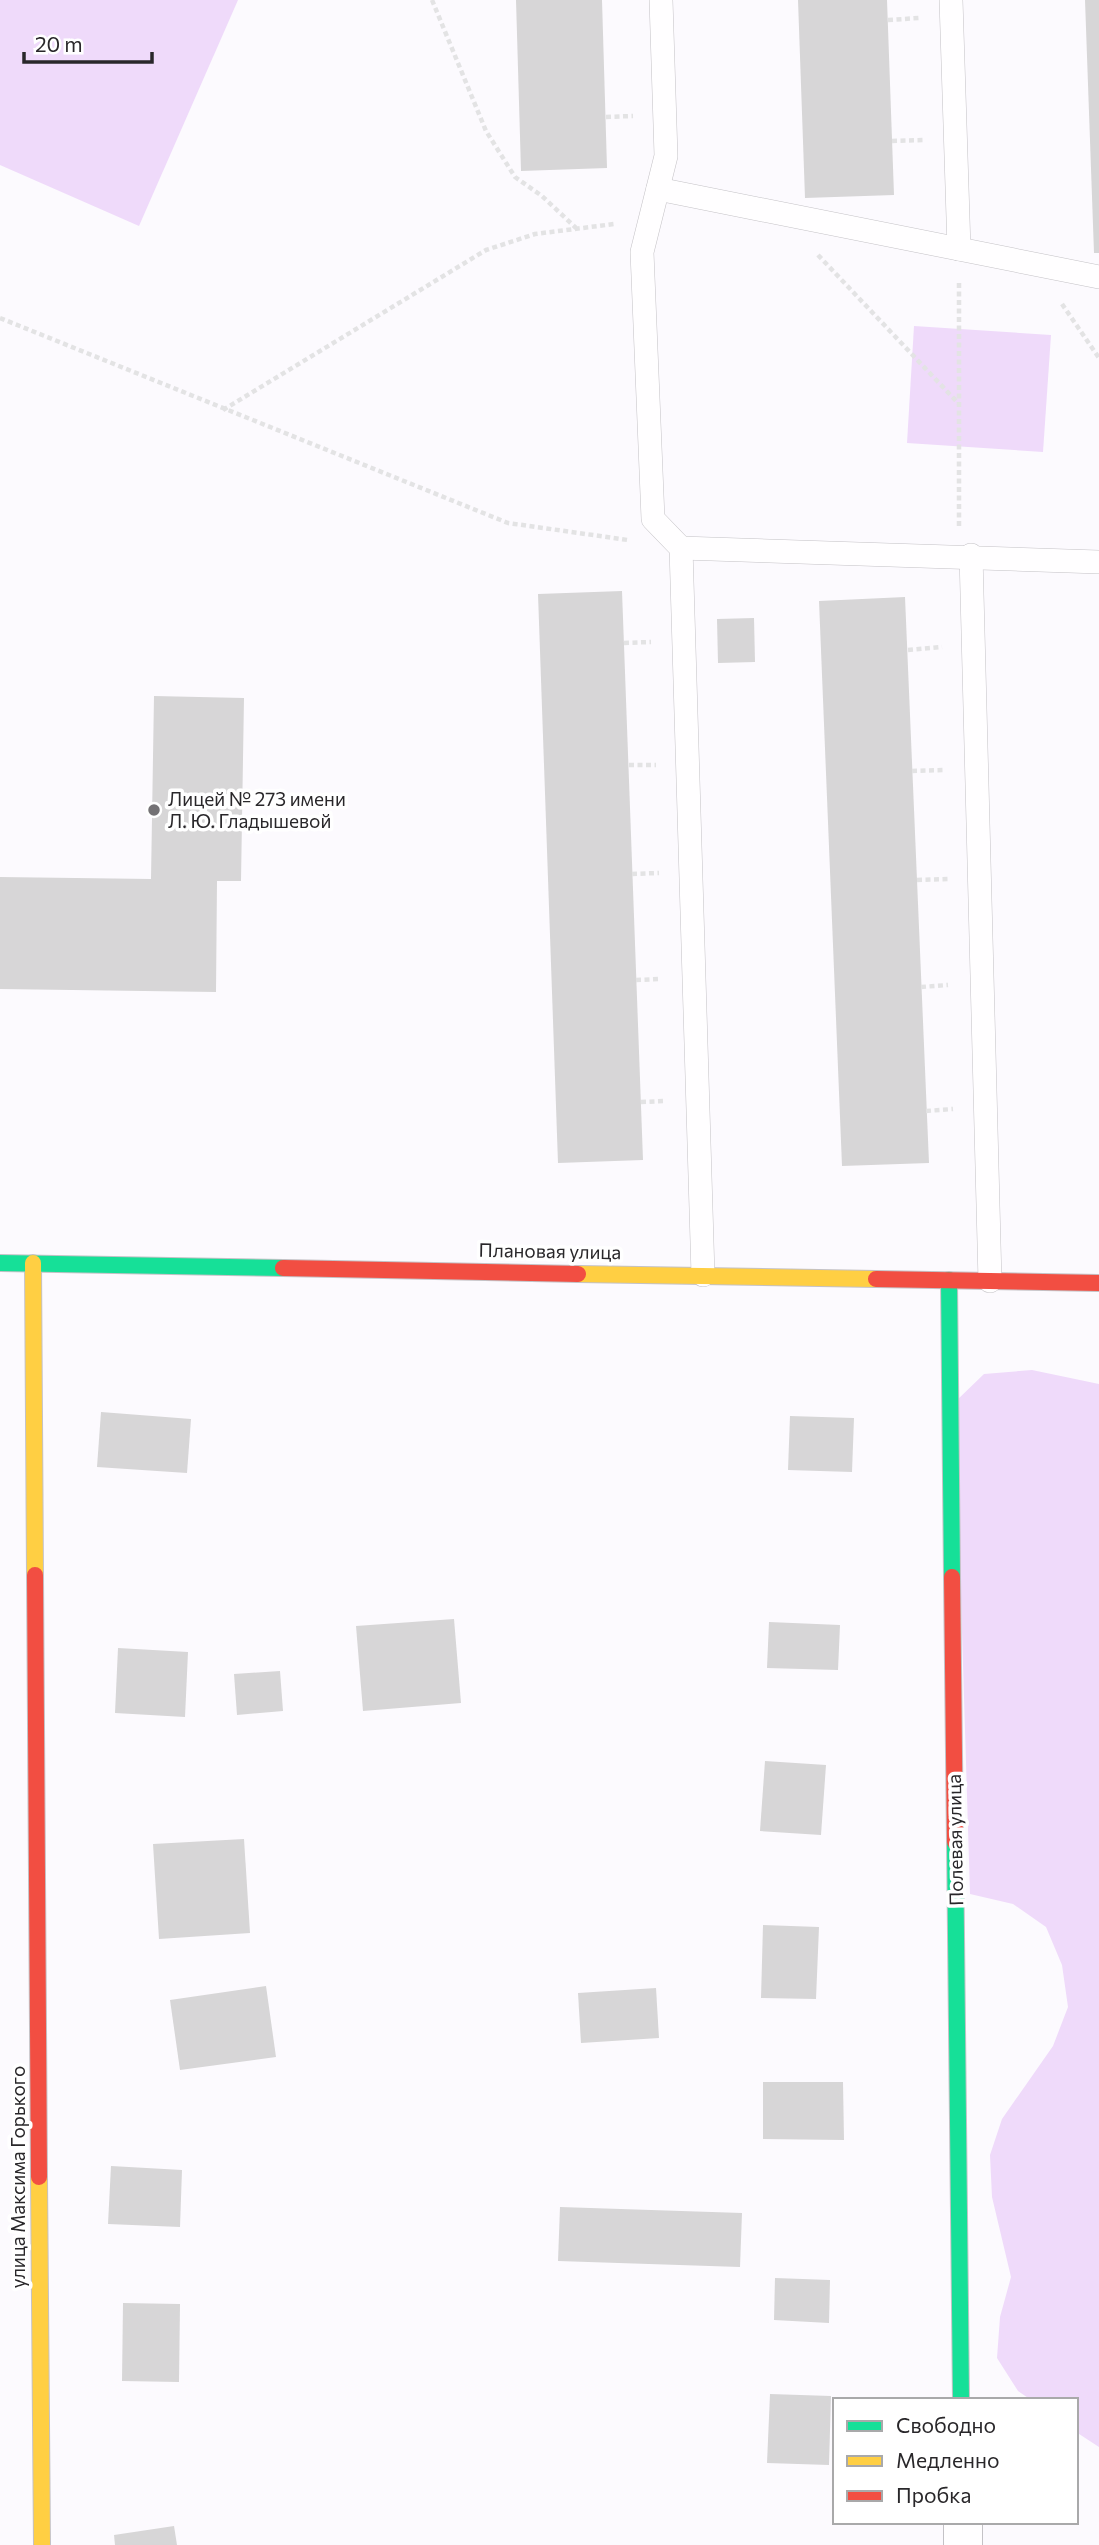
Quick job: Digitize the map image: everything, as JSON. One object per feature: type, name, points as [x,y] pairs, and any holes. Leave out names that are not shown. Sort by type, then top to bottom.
[{"type":"street","name":"Плановая улица","points":[[0,1263],[1099,1283]]},
{"type":"street","name":"улица Максима Горького","points":[[33,1263],[42,2545]]},
{"type":"street","name":"Полевая улица","points":[[949,1280],[961,2398]]},
{"type":"street","points":[[963,2524],[963,2545]]},
{"type":"lane","points":[[661,0],[666,156],[642,252],[653,519],[681,548],[703,1275]]},
{"type":"lane","points":[[951,0],[959,249]]},
{"type":"lane","points":[[657,188],[1099,277]]},
{"type":"lane","points":[[681,548],[965,555],[1099,562]]},
{"type":"lane","points":[[965,555],[990,1281]]},
{"type":"path","points":[[432,0],[486,131],[515,177],[542,196],[577,229]]},
{"type":"path","points":[[778,213],[960,404]]},
{"type":"path","points":[[223,410],[486,250],[535,234],[650,219]]},
{"type":"path","points":[[959,249],[965,555]]},
{"type":"path","points":[[1035,264],[1099,358]]},
{"type":"path","points":[[0,318],[508,523],[681,548]]},
{"type":"shaded area","points":[[0,0],[238,0],[139,226],[0,165]]},
{"type":"shaded area","points":[[914,326],[1051,335],[1043,452],[907,443]]},
{"type":"shaded area","points":[[1032,1370],[1099,1384],[1099,2447],[1078,2433],[1078,2398],[1028,2398],[1018,2391],[997,2358],[1000,2317],[1011,2277],[992,2197],[990,2155],[1002,2119],[1053,2046],[1068,2007],[1062,1965],[1046,1927],[1013,1904],[970,1894],[955,1402],[984,1374]]},
{"type":"building","points":[[516,0],[602,0],[607,168],[521,171]]},
{"type":"building","points":[[798,0],[887,0],[894,195],[805,198]]},
{"type":"building","points":[[1085,0],[1099,0],[1099,253],[1094,253]]},
{"type":"building","points":[[622,591],[643,1160],[558,1163],[538,594]]},
{"type":"building","points":[[905,597],[929,1163],[842,1166],[819,601]]},
{"type":"building","points":[[754,618],[755,662],[718,663],[717,619]]},
{"type":"building","points":[[154,696],[244,698],[241,881],[217,881],[216,992],[0,989],[0,877],[151,879]]},
{"type":"building","points":[[101,1412],[191,1419],[187,1473],[97,1467]]},
{"type":"building","points":[[790,1416],[854,1418],[852,1472],[788,1470]]},
{"type":"building","points":[[454,1619],[461,1703],[363,1711],[356,1626]]},
{"type":"building","points":[[769,1622],[840,1625],[838,1670],[767,1668]]},
{"type":"building","points":[[118,1648],[188,1652],[185,1717],[115,1713]]},
{"type":"building","points":[[280,1671],[283,1711],[237,1715],[234,1674]]},
{"type":"building","points":[[765,1761],[826,1765],[821,1835],[760,1831]]},
{"type":"building","points":[[244,1839],[250,1933],[159,1939],[153,1844]]},
{"type":"building","points":[[763,1925],[819,1927],[816,1999],[761,1998]]},
{"type":"building","points":[[266,1986],[276,2057],[180,2070],[170,2000]]},
{"type":"building","points":[[656,1988],[659,2038],[581,2043],[578,1993]]},
{"type":"building","points":[[763,2082],[843,2082],[844,2140],[763,2139]]},
{"type":"building","points":[[111,2166],[182,2170],[180,2227],[108,2224]]},
{"type":"building","points":[[560,2207],[742,2213],[740,2267],[558,2261]]},
{"type":"building","points":[[775,2278],[830,2280],[829,2323],[774,2320]]},
{"type":"building","points":[[123,2303],[180,2304],[179,2382],[122,2381]]},
{"type":"building","points":[[770,2394],[831,2396],[829,2465],[767,2463]]},
{"type":"building","points":[[174,2526],[177,2545],[115,2545],[114,2535]]},
{"type":"traffic: fast","points":[[0,1263],[283,1268]]},
{"type":"traffic: fast","points":[[949,1280],[952,1577]]},
{"type":"traffic: fast","points":[[955,1842],[961,2398]]},
{"type":"traffic: slow","points":[[33,1263],[35,1575]]},
{"type":"traffic: slow","points":[[578,1274],[876,1279]]},
{"type":"traffic: slow","points":[[39,2177],[42,2545]]},
{"type":"traffic: jam","points":[[283,1268],[578,1274]]},
{"type":"traffic: jam","points":[[876,1279],[1099,1283]]},
{"type":"traffic: jam","points":[[35,1575],[39,2177]]},
{"type":"traffic: jam","points":[[952,1577],[955,1842]]},
{"type":"place","name":"Лицей № 273 имени Л. Ю. Гладышевой","points":[[154,810]]}]
